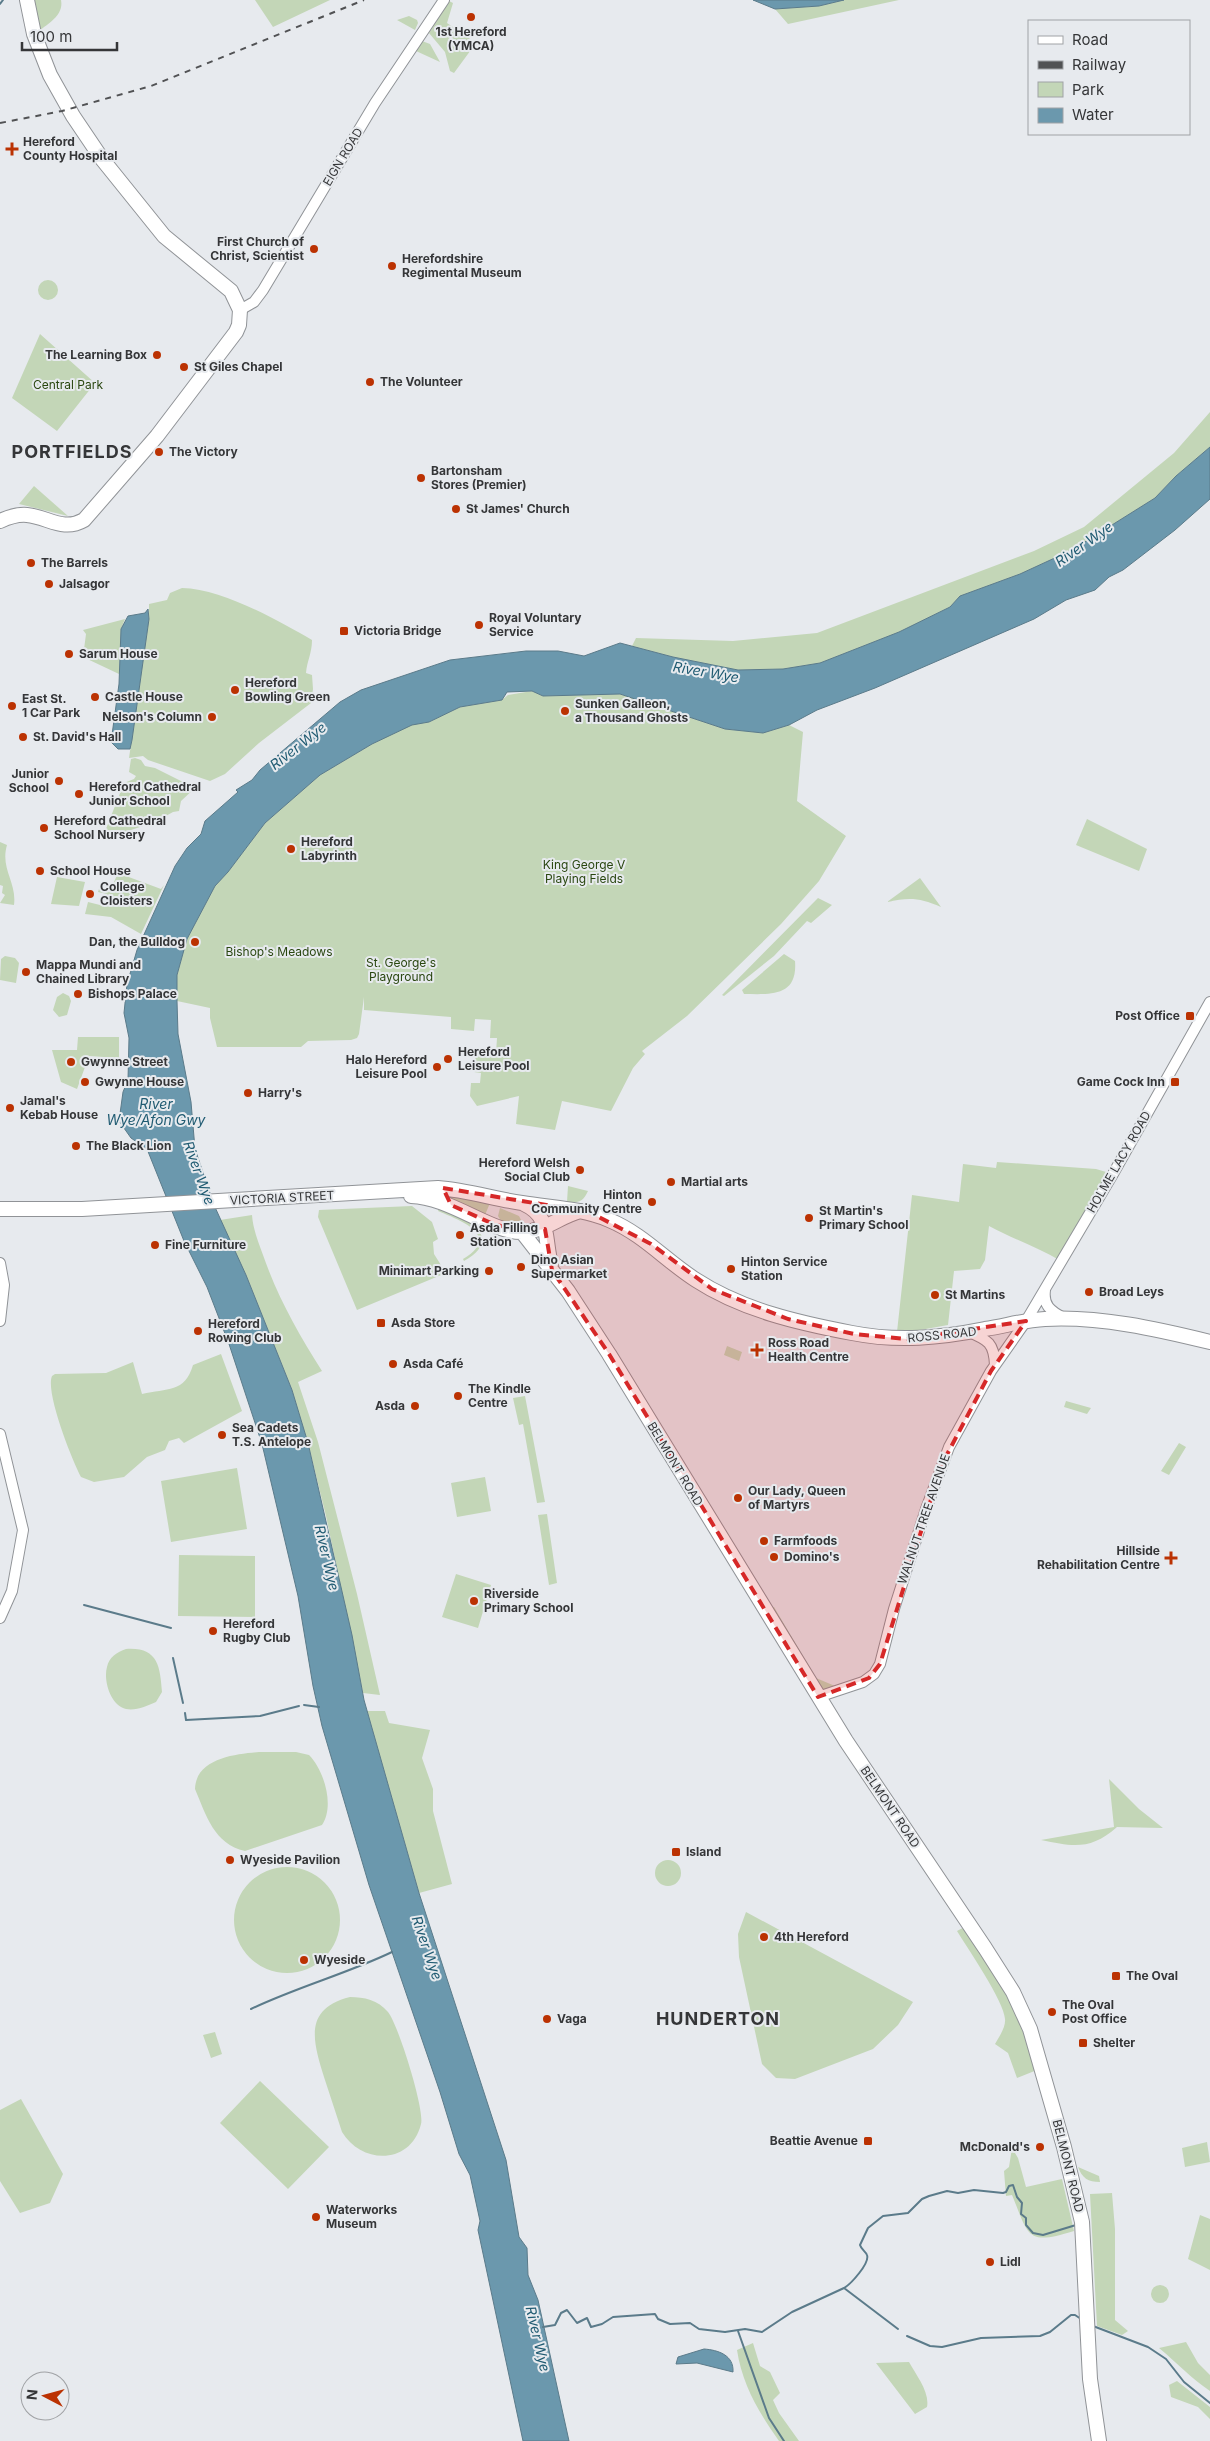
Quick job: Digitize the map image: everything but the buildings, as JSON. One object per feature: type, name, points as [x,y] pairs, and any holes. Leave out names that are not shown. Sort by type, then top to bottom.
[{"type":"highway","points":[[0,521],[14,515],[28,515],[71,526],[88,517],[156,436],[236,332],[239,325],[240,310],[231,291],[164,236],[96,150],[50,75],[34,34],[27,0]]},
{"type":"highway","points":[[443,1188],[451,1205]]},
{"type":"highway","name":"VICTORIA STREET","points":[[0,1217],[398,1194],[443,1188],[522,1204]]},
{"type":"highway","name":"VICTORIA STREET","points":[[398,1194],[426,1198],[451,1205],[490,1223],[522,1232]]},
{"type":"highway","points":[[490,1223],[495,1204],[503,1199]]},
{"type":"highway","points":[[522,1204],[535,1210],[540,1215],[545,1229],[552,1270]]},
{"type":"highway","name":"ROSS ROAD","points":[[522,1204],[582,1211],[610,1220],[651,1244],[695,1280],[712,1289],[783,1318],[885,1338],[922,1339],[1026,1321],[1064,1318],[1156,1329],[1210,1342]]},
{"type":"highway","name":"VICTORIA STREET","points":[[0,1209],[82,1213]]},
{"type":"highway","points":[[522,1232],[545,1229],[566,1216],[582,1211]]},
{"type":"highway","name":"BELMONT ROAD","points":[[522,1232],[552,1270],[610,1354],[818,1697],[983,1943],[1013,1992],[1030,2028],[1082,2222],[1090,2379],[1099,2441]]},
{"type":"street","name":"EIGN ROAD","points":[[240,310],[254,302],[263,290],[375,103],[444,0]]},
{"type":"street","name":"HOLME LACY ROAD","points":[[1026,1321],[1210,1002]]},
{"type":"street","points":[[0,1263],[4,1285],[0,1321]]},
{"type":"street","points":[[1046,1289],[1044,1298],[1047,1307],[1064,1318]]},
{"type":"street","name":"WALNUT TREE AVENUE","points":[[818,1697],[863,1682],[874,1674],[880,1664],[894,1609],[942,1464],[969,1409],[995,1364],[1026,1321]]},
{"type":"street","points":[[969,1332],[990,1343],[995,1352],[995,1364]]},
{"type":"street","points":[[0,1434],[23,1530],[10,1596],[0,1618]]},
{"type":"highlighted area","points":[[443,1188],[589,1212],[651,1244],[712,1289],[788,1319],[854,1334],[907,1339],[1026,1321],[991,1371],[942,1464],[880,1664],[869,1678],[818,1697],[609,1354],[552,1270],[545,1229],[522,1232],[491,1223],[451,1205]]},
{"type":"green space","points":[[33,0],[61,0],[58,14],[39,31]]},
{"type":"green space","points":[[255,0],[330,0],[273,27]]},
{"type":"green space","points":[[844,0],[899,0],[788,24],[775,9],[819,6]]},
{"type":"green space","points":[[449,1],[453,3],[447,23],[476,43],[454,73],[450,71],[445,52],[429,33]]},
{"type":"green space","points":[[409,16],[417,20],[418,23],[415,30],[397,20]]},
{"type":"green space","points":[[422,41],[430,44],[440,62],[416,51]]},
{"type":"green space","points":[[48,280],[55,283],[58,290],[55,297],[48,300],[41,297],[38,290],[41,283]]},
{"type":"green space","name":"Central Park","points":[[40,334],[95,383],[57,431],[12,398]]},
{"type":"green space","points":[[1210,412],[1210,447],[1176,476],[1155,498],[1072,550],[1020,574],[960,596],[950,607],[899,632],[820,663],[783,669],[738,670],[673,657],[632,646],[636,638],[733,641],[817,633],[1034,551],[1084,527],[1174,453]]},
{"type":"green space","points":[[34,486],[68,516],[19,504]]},
{"type":"green space","points":[[182,588],[215,594],[232,600],[266,615],[312,640],[306,673],[312,675],[311,703],[259,743],[225,774],[210,781],[148,760],[143,756],[129,758],[149,619],[149,604],[167,600],[170,593]]},
{"type":"green space","points":[[125,619],[121,629],[119,674],[83,657],[86,634],[83,630]]},
{"type":"green space","name":"King George V Playing Fields","points":[[532,691],[543,696],[620,694],[725,729],[763,733],[789,725],[803,732],[797,801],[846,836],[819,881],[781,924],[687,1016],[642,1051],[645,1054],[633,1068],[611,1111],[562,1101],[555,1130],[516,1124],[519,1096],[477,1106],[470,1096],[471,1083],[480,1083],[481,1073],[474,1072],[476,1051],[496,1053],[497,1038],[490,1038],[491,1020],[475,1019],[474,1031],[451,1029],[451,1017],[364,1010],[364,997],[357,1038],[351,1040],[308,1041],[301,1047],[217,1047],[210,1018],[210,1008],[177,1001],[177,975],[187,939],[215,886],[265,823],[320,775],[372,744],[412,724],[429,722],[460,707],[502,700],[508,695]]},
{"type":"green space","points":[[131,759],[141,760],[145,766],[155,768],[195,788],[181,801],[179,811],[173,812],[155,822],[107,838],[104,834],[124,783],[134,779],[136,776],[129,772]]},
{"type":"green space","points":[[1087,819],[1147,849],[1139,871],[1076,845]]},
{"type":"green space","points":[[0,842],[7,845],[5,854],[13,889],[14,905],[0,903],[5,895],[2,893],[3,886],[0,885]]},
{"type":"green space","points":[[118,873],[161,889],[164,885],[141,934],[111,917],[85,914],[88,902],[104,906],[107,894],[98,892],[99,889],[110,891]]},
{"type":"green space","points":[[57,877],[85,882],[79,906],[51,904]]},
{"type":"green space","points":[[920,878],[941,907],[915,899],[887,902]]},
{"type":"green space","points":[[818,898],[832,905],[811,923],[807,921],[774,956],[724,996],[722,995]]},
{"type":"green space","points":[[784,954],[795,961],[795,973],[792,982],[787,988],[772,993],[744,994],[742,990]]},
{"type":"green space","points":[[5,956],[15,958],[19,963],[16,983],[0,980],[1,959]]},
{"type":"green space","points":[[63,993],[69,996],[71,1001],[67,1015],[59,1017],[53,1010],[57,997]]},
{"type":"green space","name":"Gwynne Street","points":[[78,1037],[119,1037],[119,1058],[89,1056],[77,1089],[61,1082],[52,1050],[77,1050]]},
{"type":"green space","points":[[997,1162],[1096,1169],[1113,1174],[1061,1261],[989,1226],[985,1260],[980,1269],[954,1271],[948,1325],[909,1332],[897,1332],[912,1195],[959,1202],[963,1164],[996,1168]]},
{"type":"green space","points":[[568,1186],[588,1191],[580,1201],[567,1202]]},
{"type":"green space","points":[[446,1195],[490,1203],[485,1215],[451,1200]]},
{"type":"green space","points":[[412,1206],[432,1222],[438,1239],[433,1242],[434,1254],[446,1273],[357,1310],[318,1217],[319,1210]]},
{"type":"green space","points":[[439,1208],[469,1222],[477,1228],[481,1235],[482,1243],[477,1252],[464,1261],[463,1259],[479,1243],[478,1236],[466,1224],[438,1211]]},
{"type":"green space","points":[[500,1208],[519,1216],[521,1220],[520,1226],[501,1221],[498,1216]]},
{"type":"green space","points":[[252,1215],[253,1225],[275,1286],[297,1329],[322,1371],[298,1382],[318,1442],[357,1594],[380,1695],[363,1693],[326,1516],[308,1443],[292,1390],[246,1275],[220,1220]]},
{"type":"green space","points":[[727,1346],[742,1352],[739,1361],[724,1355]]},
{"type":"green space","points":[[221,1354],[242,1411],[184,1443],[179,1438],[169,1441],[165,1450],[147,1457],[124,1477],[94,1482],[81,1477],[66,1442],[56,1411],[52,1396],[52,1376],[55,1374],[106,1373],[133,1362],[142,1394],[167,1390],[180,1385],[190,1374],[193,1365]]},
{"type":"green space","points":[[525,1396],[545,1502],[537,1503],[523,1424],[519,1425],[513,1398]]},
{"type":"green space","points":[[1066,1401],[1091,1408],[1087,1414],[1064,1407]]},
{"type":"green space","points":[[1179,1443],[1186,1447],[1169,1475],[1161,1471]]},
{"type":"green space","points":[[237,1468],[247,1529],[171,1542],[161,1481]]},
{"type":"green space","points":[[485,1477],[491,1511],[457,1517],[451,1483]]},
{"type":"green space","points":[[547,1514],[557,1583],[549,1585],[538,1515]]},
{"type":"green space","points":[[179,1555],[255,1556],[255,1617],[178,1616]]},
{"type":"green space","points":[[456,1574],[491,1585],[478,1628],[442,1617]]},
{"type":"green space","points":[[774,1607],[816,1678],[835,1686],[821,1691],[771,1608]]},
{"type":"green space","points":[[126,1649],[145,1651],[155,1660],[160,1674],[162,1692],[156,1702],[141,1708],[126,1709],[121,1707],[112,1698],[107,1686],[107,1667],[114,1655]]},
{"type":"green space","points":[[367,1711],[385,1711],[389,1723],[430,1730],[422,1758],[433,1789],[433,1811],[452,1884],[419,1893]]},
{"type":"green space","points":[[259,1752],[296,1752],[309,1755],[323,1779],[328,1798],[328,1808],[322,1825],[245,1851],[234,1847],[218,1835],[207,1818],[195,1789],[197,1779],[202,1770],[210,1764],[229,1756]]},
{"type":"green space","points":[[1109,1779],[1139,1809],[1163,1828],[1117,1827],[1099,1840],[1082,1845],[1041,1840],[1114,1827]]},
{"type":"green space","points":[[668,1860],[677,1864],[681,1873],[677,1882],[668,1886],[659,1882],[655,1873],[659,1864]]},
{"type":"green space","points":[[287,1867],[307,1871],[324,1883],[336,1900],[340,1920],[336,1940],[324,1957],[307,1969],[287,1973],[267,1969],[250,1957],[238,1940],[234,1920],[238,1900],[250,1883],[267,1871]]},
{"type":"green space","points":[[746,1912],[913,2002],[898,2025],[873,2049],[795,2079],[776,2078],[762,2064],[739,1957],[738,1934]]},
{"type":"green space","points":[[970,1924],[985,1948],[1042,2068],[1017,2078],[1008,2053],[995,2044],[1002,2032],[1005,2019],[999,2000],[957,1931]]},
{"type":"green space","points":[[350,1997],[370,2000],[388,2012],[410,2067],[419,2102],[421,2124],[416,2137],[407,2147],[397,2153],[385,2156],[373,2155],[351,2143],[342,2132],[324,2077],[315,2039],[315,2028],[318,2018],[335,2002]]},
{"type":"green space","points":[[215,2032],[222,2054],[211,2058],[203,2035]]},
{"type":"green space","points":[[260,2081],[329,2147],[288,2189],[220,2123]]},
{"type":"green space","points":[[21,2099],[63,2174],[50,2203],[20,2213],[0,2181],[0,2110]]},
{"type":"green space","points":[[1207,2142],[1210,2162],[1185,2167],[1182,2148]]},
{"type":"green space","points":[[1012,2148],[1018,2158],[1026,2187],[1062,2179],[1074,2231],[1038,2237],[1031,2234],[1026,2228],[1012,2195],[1006,2196],[1004,2171],[1009,2167]]},
{"type":"green space","points":[[1078,2167],[1099,2176],[1100,2182],[1086,2179]]},
{"type":"green space","points":[[1112,2193],[1115,2229],[1115,2320],[1128,2331],[1122,2335],[1097,2326],[1090,2194]]},
{"type":"green space","points":[[1200,2215],[1210,2219],[1210,2270],[1188,2259]]},
{"type":"green space","points":[[1160,2285],[1166,2288],[1169,2294],[1166,2300],[1160,2303],[1154,2300],[1151,2294],[1154,2288]]},
{"type":"green space","points":[[1186,2342],[1198,2363],[1210,2375],[1210,2391],[1159,2348]]},
{"type":"green space","points":[[753,2343],[760,2366],[770,2372],[780,2393],[773,2400],[779,2413],[799,2441],[779,2441],[752,2398],[739,2363],[737,2350]]},
{"type":"green space","points":[[909,2362],[922,2384],[927,2401],[927,2407],[915,2414],[876,2363]]},
{"type":"green space","points":[[1177,2381],[1210,2407],[1210,2419],[1198,2407],[1171,2397],[1169,2385]]},
{"type":"water","points":[[753,0],[844,0],[819,6],[775,9]]},
{"type":"water","points":[[1210,447],[1210,499],[1175,530],[1123,570],[1109,577],[1095,590],[1066,600],[1034,619],[875,688],[817,710],[789,725],[763,733],[725,729],[620,694],[543,696],[532,691],[507,692],[502,700],[460,707],[429,722],[412,725],[372,744],[320,775],[265,823],[215,886],[187,939],[177,975],[178,1034],[191,1102],[195,1149],[214,1205],[246,1275],[292,1390],[308,1443],[352,1635],[364,1700],[419,1893],[506,2160],[519,2237],[527,2248],[528,2275],[538,2300],[569,2441],[523,2441],[478,2230],[480,2221],[470,2175],[459,2154],[440,2092],[369,1885],[322,1726],[313,1686],[298,1596],[262,1444],[229,1344],[207,1287],[184,1241],[147,1149],[131,1138],[119,1121],[123,1092],[128,1080],[129,1038],[124,1013],[127,984],[137,950],[175,866],[187,848],[201,834],[205,821],[238,792],[236,790],[252,780],[260,770],[340,702],[361,690],[450,660],[526,651],[558,651],[584,656],[620,643],[673,657],[738,670],[783,669],[820,663],[899,632],[950,607],[960,596],[1020,574],[1072,550],[1155,498],[1176,476]]},
{"type":"water","points":[[148,609],[149,619],[132,740],[130,749],[118,749],[111,742],[119,684],[121,629],[128,616],[145,613]]},
{"type":"water","points":[[704,2349],[724,2354],[731,2361],[733,2372],[697,2363],[676,2364],[678,2357]]},
{"type":"waterway","points":[[0,4],[3,0]]},
{"type":"waterway","points":[[84,1605],[171,1628]]},
{"type":"waterway","points":[[173,1658],[183,1703]]},
{"type":"waterway","points":[[304,1705],[319,1707]]},
{"type":"waterway","points":[[185,1713],[186,1720],[260,1716],[299,1706]]},
{"type":"waterway","points":[[251,2009],[392,1952]]},
{"type":"waterway","points":[[844,2288],[855,2278],[866,2263],[867,2255],[860,2245],[868,2228],[883,2216],[908,2213],[922,2199],[947,2191],[958,2193],[974,2190],[1003,2193],[1006,2192],[1009,2186],[1013,2185],[1017,2197],[1022,2203],[1021,2214],[1026,2218],[1026,2225],[1033,2233],[1043,2235],[1076,2225]]},
{"type":"waterway","name":"River Wye","points":[[543,2327],[555,2325],[561,2313],[567,2310],[577,2323],[587,2318],[591,2327],[602,2324],[613,2317],[655,2314],[658,2319],[670,2324],[690,2323],[699,2329],[725,2332],[745,2329],[762,2332],[792,2312],[844,2288],[898,2329]]},
{"type":"waterway","points":[[907,2336],[930,2346],[942,2347],[981,2338],[1040,2336],[1050,2332],[1071,2315],[1081,2319]]},
{"type":"waterway","points":[[1093,2326],[1148,2347],[1166,2359],[1184,2382],[1210,2403]]},
{"type":"waterway","points":[[738,2331],[769,2418],[784,2441]]},
{"type":"railway","points":[[0,123],[62,111],[151,86],[364,0]]},
{"type":"place","name":"1st Hereford (YMCA)","points":[[471,17]]},
{"type":"place","name":"Hereford County Hospital","points":[[12,149]]},
{"type":"place","name":"First Church of Christ, Scientist","points":[[314,249]]},
{"type":"place","name":"Herefordshire Regimental Museum","points":[[392,266]]},
{"type":"place","name":"The Learning Box","points":[[157,355]]},
{"type":"place","name":"St Giles Chapel","points":[[184,367]]},
{"type":"place","name":"The Volunteer","points":[[370,382]]},
{"type":"place","name":"The Victory","points":[[159,452]]},
{"type":"place","name":"Bartonsham Stores (Premier)","points":[[421,478]]},
{"type":"place","name":"St James' Church","points":[[456,509]]},
{"type":"place","name":"The Barrels","points":[[31,563]]},
{"type":"place","name":"Jalsagor","points":[[49,584]]},
{"type":"place","name":"Royal Voluntary Service","points":[[479,625]]},
{"type":"place","name":"Victoria Bridge","points":[[344,631]]},
{"type":"place","name":"Sarum House","points":[[69,654]]},
{"type":"place","name":"Hereford Bowling Green","points":[[235,690]]},
{"type":"place","name":"Castle House","points":[[95,697]]},
{"type":"place","name":"East St. 1 Car Park","points":[[12,706]]},
{"type":"place","name":"Sunken Galleon, a Thousand Ghosts","points":[[565,711]]},
{"type":"place","name":"Nelson's Column","points":[[212,717]]},
{"type":"place","name":"St. David's Hall","points":[[23,737]]},
{"type":"place","name":"Junior School","points":[[59,781]]},
{"type":"place","name":"Hereford Cathedral Junior School","points":[[79,794]]},
{"type":"place","name":"Hereford Cathedral School Nursery","points":[[44,828]]},
{"type":"place","name":"Hereford Labyrinth","points":[[291,849]]},
{"type":"place","name":"School House","points":[[40,871]]},
{"type":"place","name":"College Cloisters","points":[[90,894]]},
{"type":"place","name":"Dan, the Bulldog","points":[[195,942]]},
{"type":"place","name":"Mappa Mundi and Chained Library","points":[[26,972]]},
{"type":"place","name":"Bishops Palace","points":[[78,994]]},
{"type":"place","name":"Post Office","points":[[1190,1016]]},
{"type":"place","name":"Hereford Leisure Pool","points":[[448,1059]]},
{"type":"place","name":"Gwynne Street","points":[[71,1062]]},
{"type":"place","name":"Halo Hereford Leisure Pool","points":[[437,1067]]},
{"type":"place","name":"Gwynne House","points":[[85,1082]]},
{"type":"place","name":"Game Cock Inn","points":[[1175,1082]]},
{"type":"place","name":"Harry's","points":[[248,1093]]},
{"type":"place","name":"Jamal's Kebab House","points":[[10,1108]]},
{"type":"place","name":"The Black Lion","points":[[76,1146]]},
{"type":"place","name":"Hereford Welsh Social Club","points":[[580,1170]]},
{"type":"place","name":"Martial arts","points":[[671,1182]]},
{"type":"place","name":"Hinton Community Centre","points":[[652,1202]]},
{"type":"place","name":"St Martin's Primary School","points":[[809,1218]]},
{"type":"place","name":"Asda Filling Station","points":[[460,1235]]},
{"type":"place","name":"Fine Furniture","points":[[155,1245]]},
{"type":"place","name":"Dino Asian Supermarket","points":[[521,1267]]},
{"type":"place","name":"Hinton Service Station","points":[[731,1269]]},
{"type":"place","name":"Minimart Parking","points":[[489,1271]]},
{"type":"place","name":"Broad Leys","points":[[1089,1292]]},
{"type":"place","name":"St Martins","points":[[935,1295]]},
{"type":"place","name":"Asda Store","points":[[381,1323]]},
{"type":"place","name":"Hereford Rowing Club","points":[[198,1331]]},
{"type":"place","name":"Ross Road Health Centre","points":[[757,1350]]},
{"type":"place","name":"Asda Café","points":[[393,1364]]},
{"type":"place","name":"The Kindle Centre","points":[[458,1396]]},
{"type":"place","name":"Asda","points":[[415,1406]]},
{"type":"place","name":"Sea Cadets T.S. Antelope","points":[[222,1435]]},
{"type":"place","name":"Our Lady, Queen of Martyrs","points":[[738,1498]]},
{"type":"place","name":"Farmfoods","points":[[764,1541]]},
{"type":"place","name":"Domino's","points":[[774,1557]]},
{"type":"place","name":"Hillside Rehabilitation Centre","points":[[1171,1558]]},
{"type":"place","name":"Riverside Primary School","points":[[474,1601]]},
{"type":"place","name":"Hereford Rugby Club","points":[[213,1631]]},
{"type":"place","name":"Island","points":[[676,1852]]},
{"type":"place","name":"Wyeside Pavilion","points":[[230,1860]]},
{"type":"place","name":"4th Hereford","points":[[764,1937]]},
{"type":"place","name":"Wyeside","points":[[304,1960]]},
{"type":"place","name":"The Oval","points":[[1116,1976]]},
{"type":"place","name":"The Oval Post Office","points":[[1052,2012]]},
{"type":"place","name":"Vaga","points":[[547,2019]]},
{"type":"place","name":"Shelter","points":[[1083,2043]]},
{"type":"place","name":"Beattie Avenue","points":[[868,2141]]},
{"type":"place","name":"McDonald's","points":[[1040,2147]]},
{"type":"place","name":"Waterworks Museum","points":[[316,2217]]},
{"type":"place","name":"Lidl","points":[[990,2262]]},
{"type":"district","name":"PORTFIELDS","points":[[72,452]]},
{"type":"district","name":"HUNDERTON","points":[[718,2019]]},
{"type":"park label","name":"Bishop's Meadows","points":[[279,952]]},
{"type":"park label","name":"St. George's Playground","points":[[401,970]]},
{"type":"water label","name":"River Wye/Afon Gwy","points":[[156,1112]]}]
